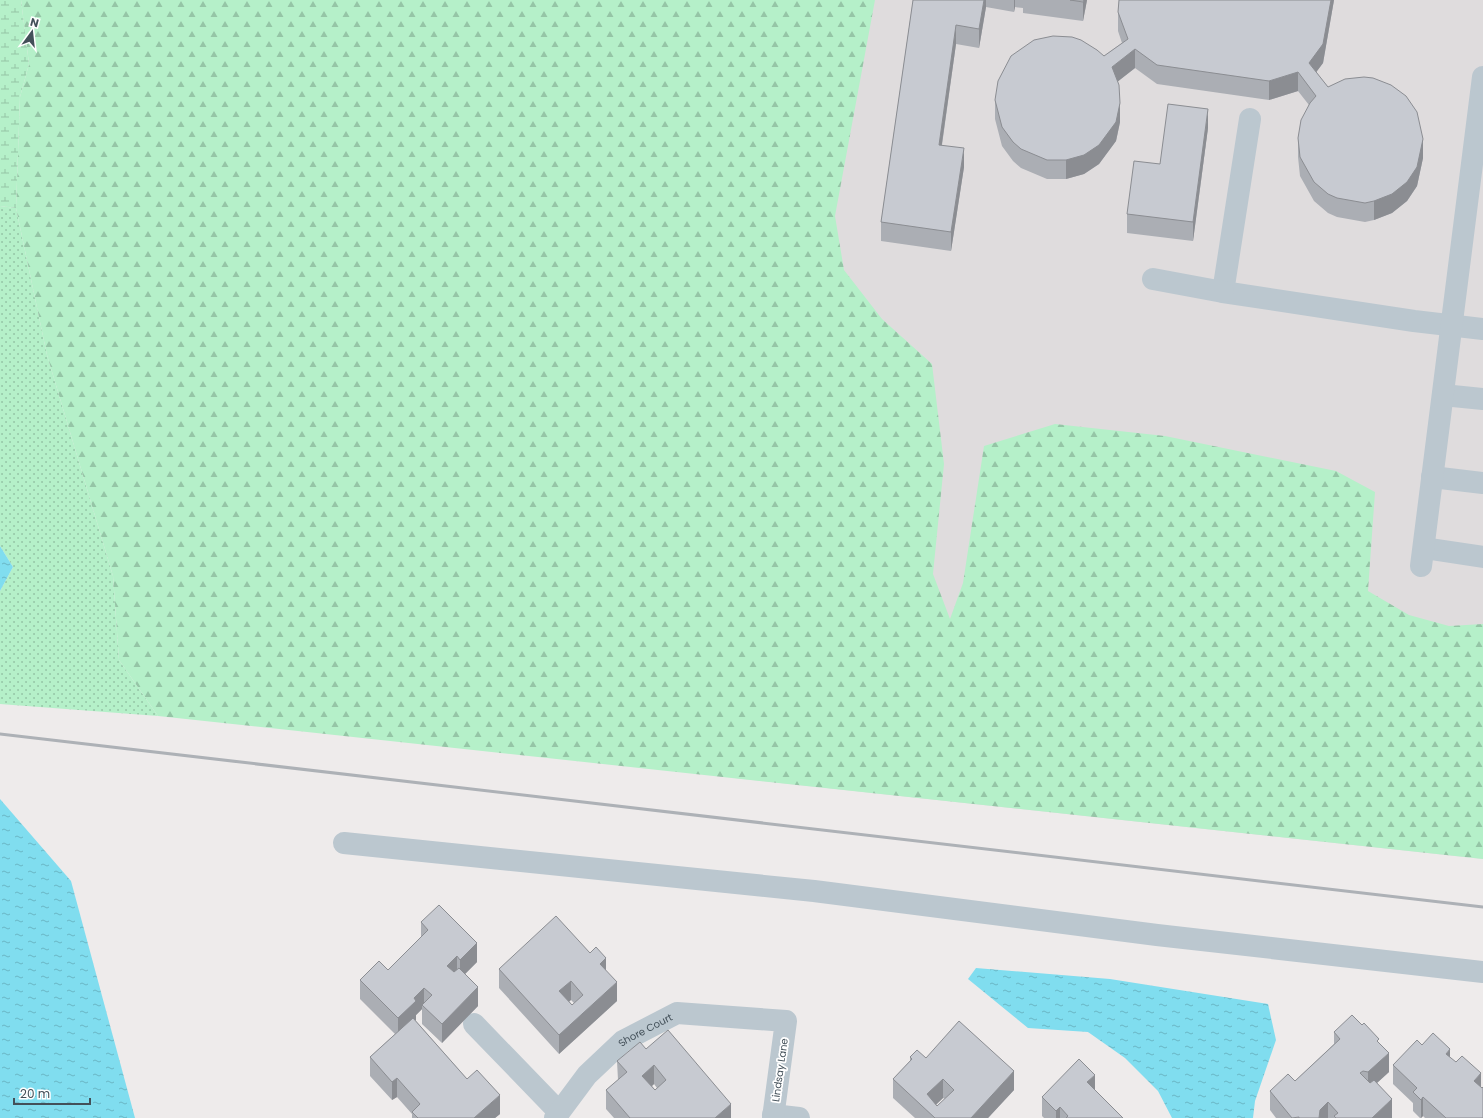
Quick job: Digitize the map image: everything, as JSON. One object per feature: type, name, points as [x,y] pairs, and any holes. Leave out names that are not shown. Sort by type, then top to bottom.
[{"type":"street","points":[[1483,77],[1423,557],[1483,557]]},
{"type":"street","points":[[1223,292],[1250,119]]},
{"type":"street","points":[[1153,278],[1223,292],[1451,326],[1483,329]]},
{"type":"street","points":[[1443,395],[1483,399]]},
{"type":"street","points":[[1432,477],[1483,483]]},
{"type":"street","points":[[344,843],[814,891],[1149,934],[1483,972]]},
{"type":"street","name":"Shore Court","points":[[474,1024],[557,1115],[587,1075],[623,1041],[677,1013],[786,1021]]},
{"type":"street","name":"Lindsay Lane","points":[[773,1116],[786,1021]]},
{"type":"street","points":[[773,1116],[799,1118]]},
{"type":"shaded area","points":[[863,0],[1483,0],[1483,859],[735,778]]},
{"type":"green space","points":[[0,0],[21,0],[29,64],[20,97],[16,208],[0,206]]},
{"type":"green space","points":[[21,0],[875,0],[835,216],[844,270],[882,319],[932,364],[944,464],[933,574],[950,619],[963,583],[984,446],[1055,424],[1165,436],[1336,471],[1375,492],[1368,591],[1409,615],[1449,626],[1483,624],[1483,859],[158,716],[119,660],[113,576],[47,355],[16,208],[20,97],[29,64]]},
{"type":"green space","points":[[0,206],[16,208],[47,355],[113,576],[119,660],[158,716],[0,704],[0,591],[13,567],[0,546]]},
{"type":"water","points":[[0,546],[13,567],[0,591]]},
{"type":"water","points":[[0,799],[71,881],[135,1118],[0,1118]]},
{"type":"water","points":[[976,968],[1110,979],[1268,1004],[1276,1040],[1255,1101],[1253,1118],[1172,1118],[1158,1091],[1125,1058],[1088,1032],[1028,1028],[968,979]]},
{"type":"building","points":[[913,0],[984,0],[979,29],[956,25],[939,145],[964,148],[951,232],[881,222]]},
{"type":"building","points":[[1070,0],[1084,0],[1083,2]]},
{"type":"building","points":[[1119,0],[1331,0],[1323,44],[1309,63],[1328,87],[1345,79],[1364,77],[1373,78],[1391,85],[1406,96],[1417,112],[1423,139],[1417,167],[1407,182],[1392,194],[1374,201],[1365,203],[1337,198],[1328,194],[1314,182],[1300,157],[1298,138],[1301,120],[1310,103],[1316,96],[1298,72],[1269,81],[1157,65],[1135,49],[1112,67],[1119,85],[1120,103],[1116,122],[1099,145],[1084,155],[1066,160],[1047,160],[1021,149],[1013,142],[1002,127],[995,100],[998,81],[1011,56],[1034,40],[1053,36],[1072,37],[1081,40],[1104,56],[1128,39],[1118,12]]},
{"type":"building","points":[[1168,104],[1208,109],[1193,222],[1127,214],[1134,161],[1160,164]]},
{"type":"building","points":[[439,905],[477,943],[460,960],[457,956],[447,966],[454,972],[459,968],[478,987],[442,1024],[422,1005],[432,995],[424,988],[414,998],[416,1001],[398,1018],[360,980],[379,961],[388,970],[428,930],[421,922]]},
{"type":"building","points":[[556,916],[590,953],[596,947],[606,958],[600,964],[617,982],[559,1035],[499,969]],"holes":[[[571,981],[583,995],[572,1005],[559,991]]]},
{"type":"building","points":[[1352,1015],[1362,1025],[1364,1023],[1379,1039],[1377,1041],[1389,1053],[1368,1072],[1363,1071],[1360,1073],[1370,1083],[1374,1080],[1392,1099],[1372,1118],[1336,1118],[1334,1116],[1338,1113],[1328,1102],[1320,1110],[1319,1118],[1292,1118],[1270,1091],[1288,1074],[1295,1081],[1340,1039],[1334,1032]]},
{"type":"building","points":[[413,1018],[467,1079],[477,1070],[500,1095],[474,1118],[418,1118],[412,1112],[420,1104],[397,1078],[392,1082],[370,1057]]},
{"type":"building","points":[[959,1021],[1014,1071],[971,1118],[935,1118],[893,1079],[912,1059],[910,1057],[917,1050],[926,1058]],"holes":[[[943,1079],[954,1090],[937,1106],[927,1094]]]},
{"type":"building","points":[[668,1030],[731,1104],[715,1118],[630,1118],[606,1090],[627,1072],[617,1061],[640,1042],[646,1049]],"holes":[[[654,1065],[666,1080],[655,1090],[642,1076]]]},
{"type":"building","points":[[1433,1033],[1450,1049],[1446,1054],[1456,1062],[1462,1056],[1481,1073],[1474,1081],[1482,1088],[1483,1087],[1483,1118],[1446,1118],[1423,1097],[1421,1100],[1413,1092],[1417,1088],[1393,1065],[1417,1040],[1422,1045]]},
{"type":"building","points":[[1079,1059],[1095,1075],[1087,1082],[1123,1118],[1066,1118],[1068,1116],[1060,1107],[1056,1111],[1042,1097]]},
{"type":"railway","points":[[0,734],[1483,907]]}]
